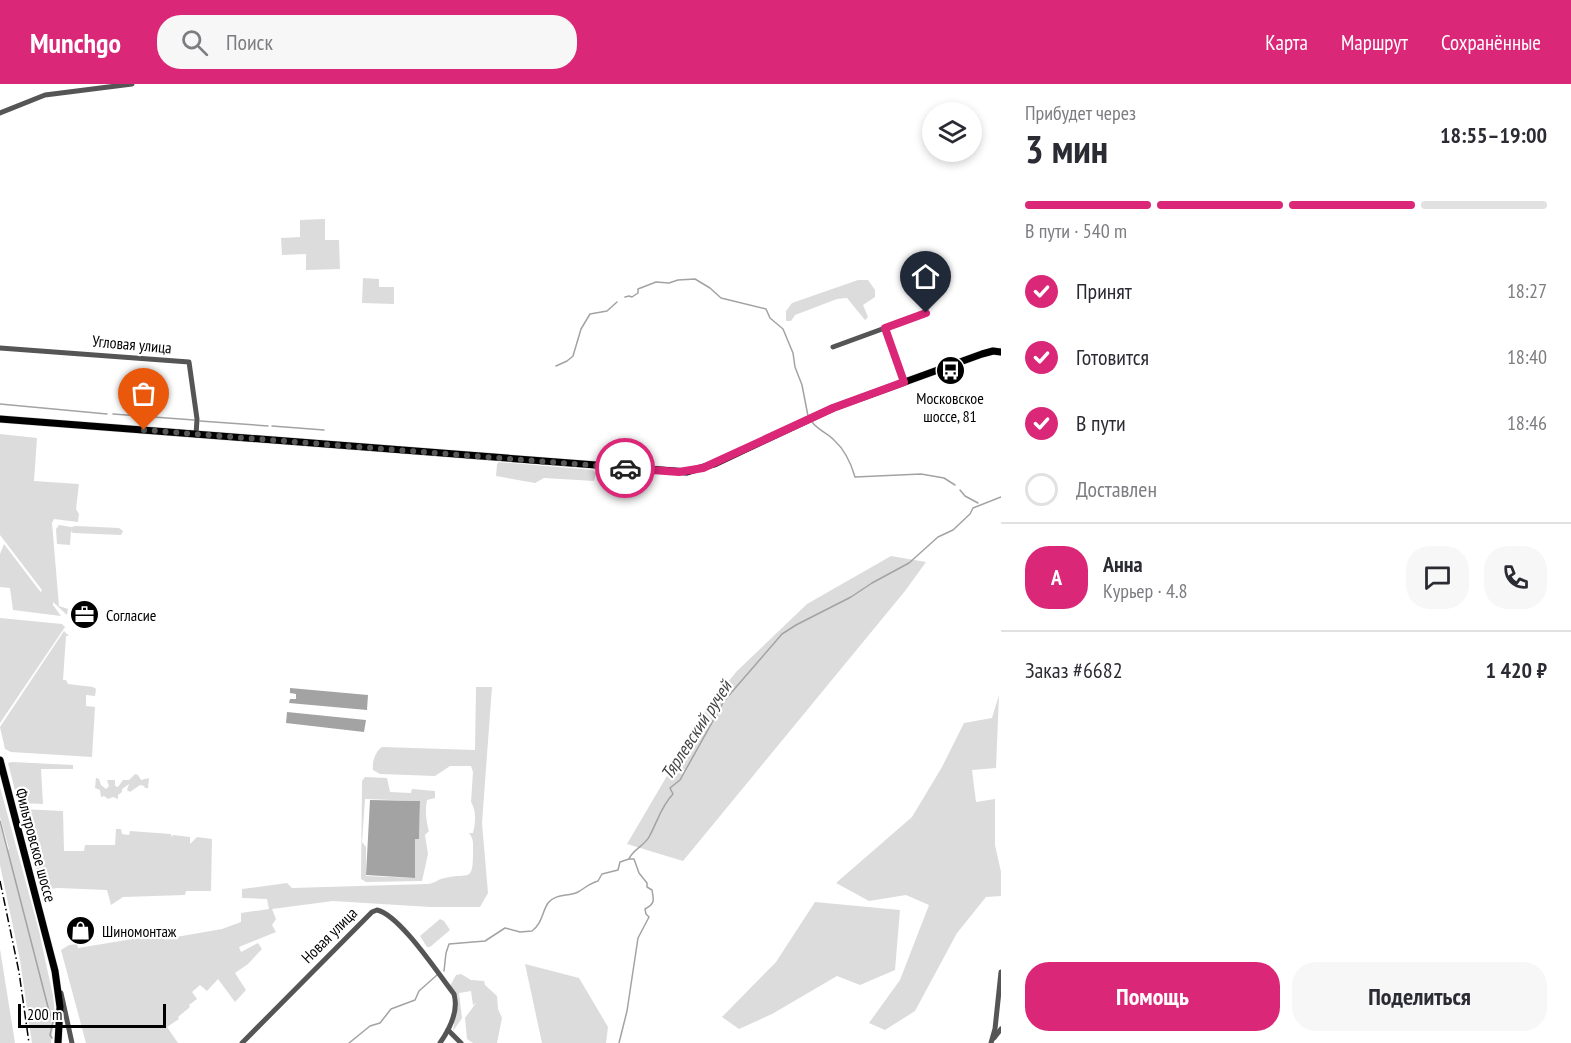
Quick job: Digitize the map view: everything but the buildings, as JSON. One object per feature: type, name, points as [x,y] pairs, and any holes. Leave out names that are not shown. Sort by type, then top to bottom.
[{"type":"main road","points":[[0,419],[687,472],[714,464],[814,417],[904,382],[982,354],[993,351],[1001,352]]},
{"type":"main road","name":"Фильтровское шоссе","points":[[0,760],[57,983],[60,1007],[58,1043]]},
{"type":"street","points":[[0,113],[45,95],[132,84]]},
{"type":"street","points":[[833,347],[926,313]]},
{"type":"street","points":[[885,328],[904,382]]},
{"type":"street","name":"Угловая улица","points":[[0,348],[189,362],[197,419],[196,435]]},
{"type":"street","name":"Новая улица","points":[[242,1043],[375,910],[385,913],[413,940],[456,998],[448,1030]]},
{"type":"street","points":[[991,1042],[995,1029],[1001,972]]},
{"type":"street","points":[[57,983],[72,1041]]},
{"type":"street","points":[[991,1042],[1001,1029]]},
{"type":"street","points":[[440,1043],[448,1030],[461,1043]]},
{"type":"street","points":[[58,1043],[65,1038],[72,1041]]},
{"type":"shaded area","points":[[325,219],[325,240],[339,240],[340,269],[306,270],[306,254],[282,255],[281,238],[300,237],[300,220]]},
{"type":"shaded area","points":[[363,278],[379,279],[379,287],[394,287],[394,304],[362,303]]},
{"type":"shaded area","points":[[858,280],[868,280],[875,290],[875,297],[863,305],[868,317],[865,320],[847,298],[837,299],[795,315],[791,321],[786,321],[786,311],[792,303]]},
{"type":"shaded area","points":[[0,434],[37,438],[34,481],[79,484],[76,509],[79,514],[78,522],[54,519],[52,523],[59,606],[68,609],[67,615],[53,602],[61,616],[13,610],[10,588],[0,587],[0,554],[4,544],[39,590],[41,592],[42,590],[0,535]]},
{"type":"shaded area","points":[[499,462],[593,470],[596,473],[594,481],[544,478],[535,483],[496,476]]},
{"type":"shaded area","points":[[59,525],[119,528],[123,531],[121,535],[73,533],[71,531],[70,545],[57,544],[56,529]]},
{"type":"shaded area","points":[[891,556],[926,562],[905,591],[683,861],[627,844],[708,706],[737,671],[807,604]]},
{"type":"shaded area","points":[[0,618],[62,624],[65,627],[0,723]]},
{"type":"shaded area","points":[[64,631],[69,636],[66,636],[63,680],[66,680],[68,684],[96,689],[95,696],[86,695],[86,706],[95,707],[92,757],[11,752],[5,749],[0,727]]},
{"type":"shaded area","points":[[476,687],[492,687],[482,823],[488,893],[480,907],[430,907],[333,901],[272,909],[276,919],[272,925],[276,932],[239,947],[241,952],[258,943],[262,949],[248,964],[235,973],[246,990],[235,1002],[218,979],[207,991],[200,985],[192,992],[197,999],[178,1017],[179,1019],[167,1027],[178,1043],[86,1043],[61,950],[69,945],[77,944],[78,948],[175,932],[176,937],[222,929],[241,922],[241,913],[269,909],[267,899],[242,898],[242,889],[287,883],[292,888],[427,884],[468,875],[473,861],[472,837],[469,833],[473,833],[475,818],[471,802],[473,772],[471,766],[450,766],[435,776],[380,774],[373,770],[373,767],[376,754],[382,747],[475,750]]},
{"type":"shaded area","points":[[290,688],[368,695],[367,710],[289,703],[290,699],[296,699],[296,694],[290,693]]},
{"type":"shaded area","points":[[999,695],[996,768],[972,770],[976,802],[995,799],[995,845],[1001,872],[1001,896],[986,897],[957,933],[915,1011],[885,1030],[869,1023],[900,980],[929,905],[906,895],[869,901],[836,883],[912,817],[942,767],[964,723],[992,718]]},
{"type":"shaded area","points":[[287,712],[366,720],[364,732],[286,723]]},
{"type":"shaded area","points":[[8,763],[73,765],[73,769],[41,769],[43,804],[20,803]]},
{"type":"shaded area","points":[[135,774],[141,780],[149,778],[148,788],[140,785],[130,792],[127,790],[129,784],[122,789],[118,799],[113,797],[108,799],[101,797],[100,790],[95,788],[96,778],[106,789],[109,786],[107,780],[115,780],[115,786],[118,787],[123,780],[129,780]]},
{"type":"shaded area","points":[[365,777],[387,778],[390,792],[411,793],[412,789],[435,791],[435,798],[427,800],[426,804],[429,831],[425,835],[428,854],[422,881],[366,882],[361,879],[362,781]],"holes":[[[365,799],[420,801],[419,839],[415,839],[414,878],[366,876],[366,847],[362,842]]]},
{"type":"shaded area","points":[[0,787],[39,931],[53,996],[55,1014],[51,1043],[32,1043],[20,960],[0,865],[0,824],[7,850],[9,849],[0,817]]},
{"type":"shaded area","points":[[370,800],[420,801],[419,839],[415,839],[415,878],[366,875]]},
{"type":"shaded area","points":[[22,809],[63,811],[64,851],[84,851],[85,845],[115,845],[116,829],[121,829],[122,834],[129,835],[130,831],[171,834],[171,837],[173,835],[190,837],[190,844],[197,837],[212,839],[211,891],[186,891],[185,895],[123,897],[111,905],[107,890],[58,888],[42,890],[20,811]]},
{"type":"shaded area","points":[[815,902],[900,910],[895,970],[860,985],[837,976],[772,1014],[739,1029],[722,1017],[776,962]]},
{"type":"shaded area","points":[[440,919],[450,930],[427,947],[420,936]]},
{"type":"shaded area","points":[[0,949],[15,1043],[0,1043]]},
{"type":"shaded area","points":[[525,964],[579,978],[608,1027],[606,1043],[542,1043]]},
{"type":"shaded area","points":[[461,974],[471,980],[484,981],[485,985],[497,996],[498,1009],[502,1018],[497,1043],[473,1043],[467,1039],[465,1018],[476,1003],[473,1005],[471,991],[459,993],[462,1018],[453,1031],[458,997],[450,986],[456,975]]},
{"type":"waterway","points":[[625,297],[632,297],[638,293],[638,289],[656,282],[669,283],[695,279],[721,298],[766,309],[770,318],[783,329],[793,353],[808,416]]},
{"type":"waterway","points":[[556,366],[573,356],[581,329],[590,314],[607,311],[617,302]]},
{"type":"waterway","points":[[0,404],[107,414]]},
{"type":"waterway","points":[[113,414],[194,420]]},
{"type":"waterway","points":[[200,421],[268,426]]},
{"type":"waterway","points":[[812,422],[841,448],[855,477],[921,474],[944,478],[955,485]]},
{"type":"waterway","points":[[272,426],[324,430]]},
{"type":"waterway","points":[[960,490],[965,496],[978,503]]},
{"type":"waterway","name":"Тярлевский ручей","points":[[444,971],[449,944],[485,941],[505,928],[520,932],[532,931],[538,925],[551,900],[558,896],[578,892],[598,881],[602,874],[618,870],[620,862],[629,859],[649,837],[662,809],[673,794],[670,788],[680,780],[724,701],[782,634],[909,563],[938,537],[953,530],[970,514],[973,508],[1001,497]]},
{"type":"waterway","points":[[0,821],[53,1022],[50,1035],[52,1038]]},
{"type":"waterway","points":[[619,1043],[627,1011],[638,938],[649,917],[645,909],[651,905],[653,899],[652,890],[647,887],[634,859],[629,859]]},
{"type":"waterway","name":"Тярлевский ручей","points":[[349,1043],[370,1026],[380,1023],[391,1009],[415,1000],[419,991],[437,975]]},
{"type":"railway","points":[[0,881],[19,972],[29,1043]]},
{"type":"way so far","points":[[144,430],[625,468]]},
{"type":"place","name":"Московское шоссе, 81","points":[[950,370]]},
{"type":"place","name":"Согласие","points":[[85,615]]},
{"type":"place","name":"Шиномонтаж","points":[[81,931]]},
{"type":"route","points":[[625,468],[679,472],[703,468],[833,408],[904,382],[885,328],[926,313]]}]
